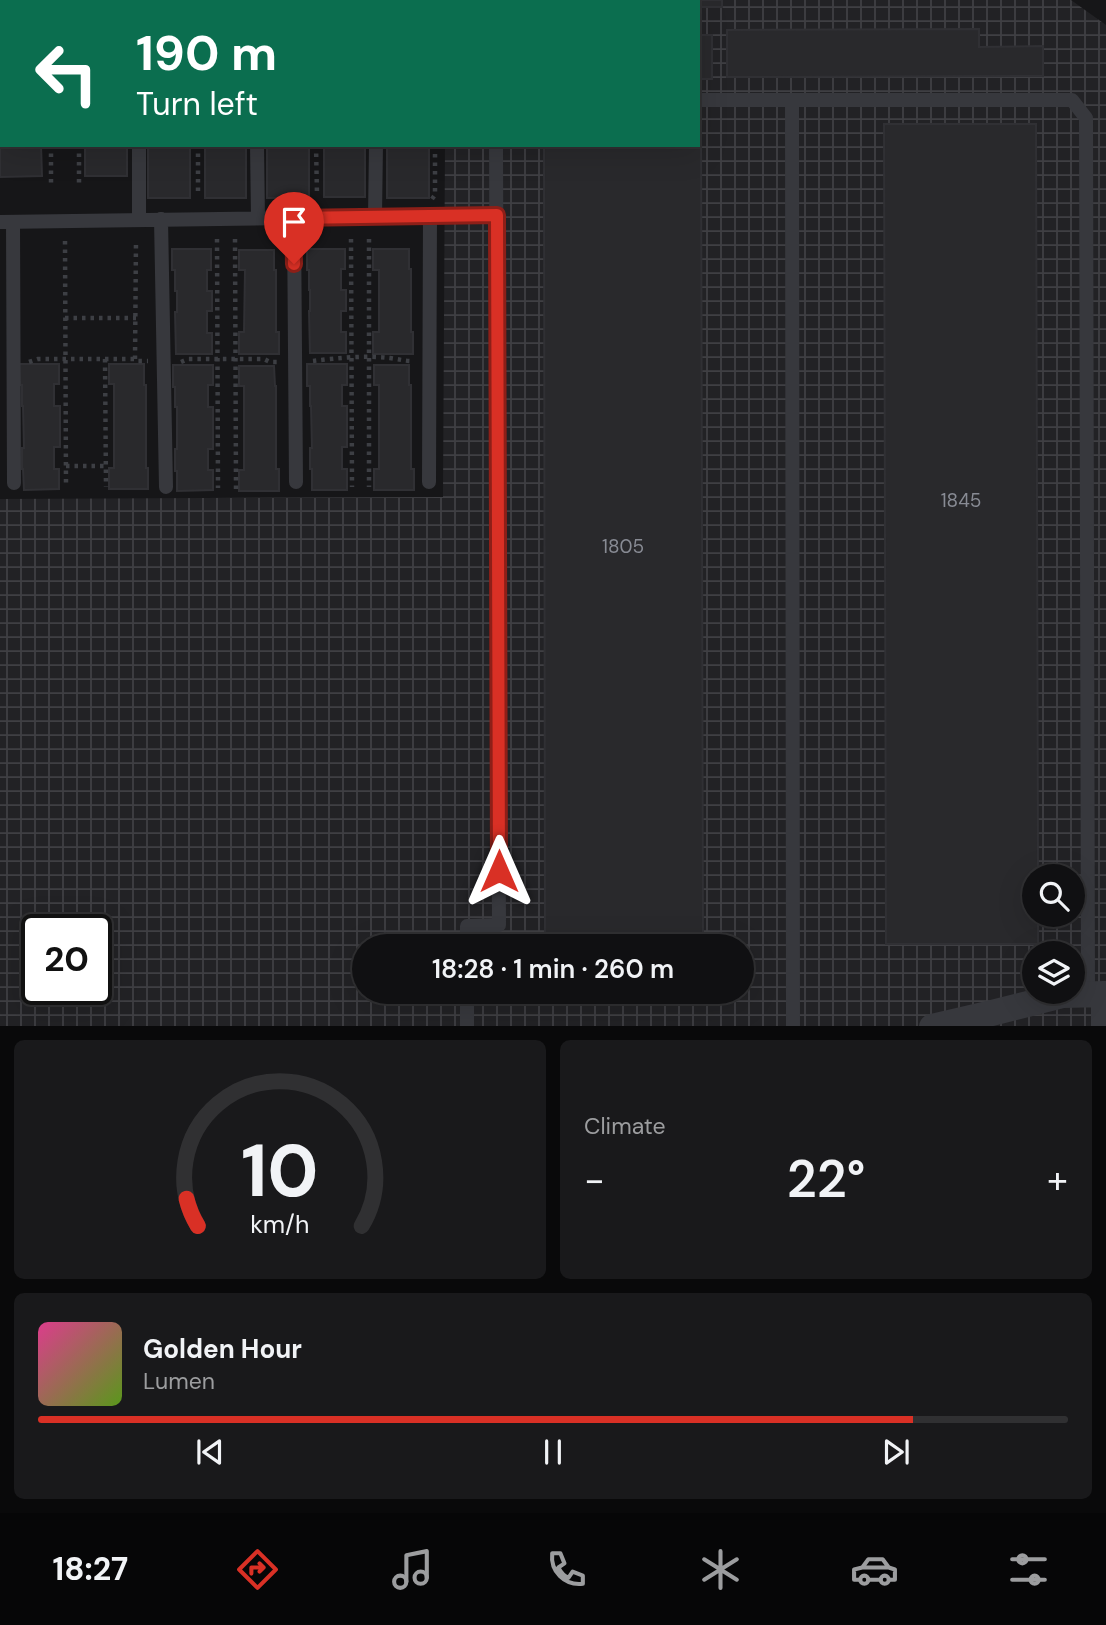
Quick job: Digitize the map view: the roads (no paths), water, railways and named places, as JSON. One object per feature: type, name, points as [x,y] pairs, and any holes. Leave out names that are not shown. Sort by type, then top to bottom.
[{"type":"street","points":[[936,1026],[1063,995],[1099,993],[1104,1026]]},
{"type":"lane","points":[[700,100],[1072,100],[1086,118],[1099,993]]},
{"type":"lane","points":[[792,100],[793,1026]]},
{"type":"lane","points":[[139,147],[139,220]]},
{"type":"lane","points":[[257,147],[258,218]]},
{"type":"lane","points":[[375,216],[376,147]]},
{"type":"lane","points":[[467,934],[467,926],[499,925],[496,147]]},
{"type":"lane","points":[[429,482],[430,209]]},
{"type":"lane","points":[[14,483],[13,362],[7,222],[375,216],[430,209],[497,215]]},
{"type":"lane","points":[[293,218],[296,482]]},
{"type":"lane","points":[[162,219],[166,487]]},
{"type":"lane","points":[[467,1004],[467,1026]]}]
